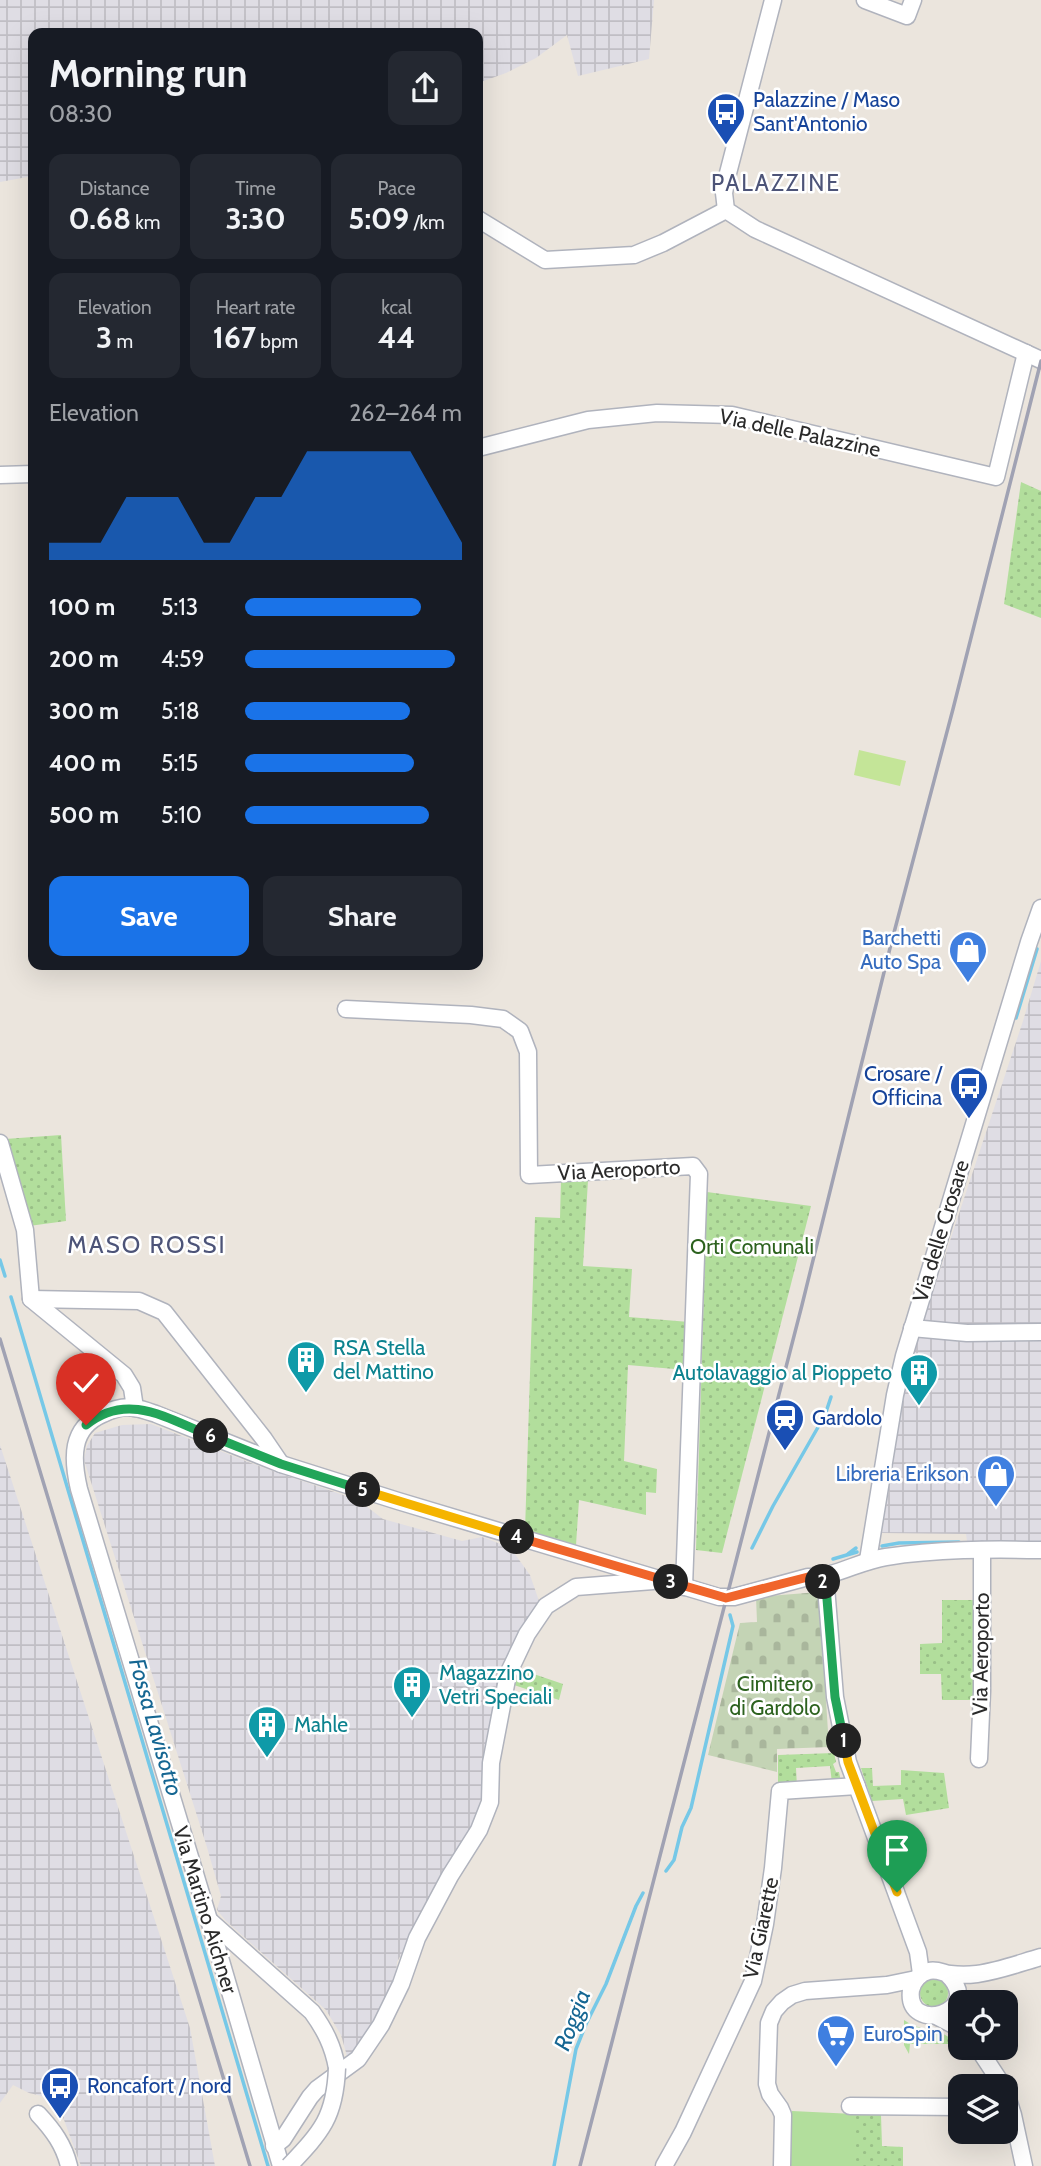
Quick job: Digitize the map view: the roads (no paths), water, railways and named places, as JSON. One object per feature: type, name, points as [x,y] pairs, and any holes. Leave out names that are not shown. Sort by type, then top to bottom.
[{"type":"street","points":[[483,222],[545,260],[634,255],[726,210],[724,193],[727,177],[773,0]]},
{"type":"street","points":[[865,0],[907,16],[913,0]]},
{"type":"street","name":"Via delle Palazzine","points":[[483,447],[589,420],[657,413],[732,415],[996,477],[1034,356],[755,229],[726,210]]},
{"type":"street","points":[[0,475],[28,474]]},
{"type":"street","name":"Via delle Crosare","points":[[868,1560],[895,1395],[912,1328],[1041,908]]},
{"type":"street","name":"Via Aeroporto","points":[[346,1009],[503,1019],[520,1031],[528,1052],[529,1175],[693,1166],[699,1174],[684,1587]]},
{"type":"street","points":[[0,1143],[25,1230],[31,1299],[124,1375],[132,1388],[135,1408],[281,1464],[726,1598],[808,1577],[820,1577],[868,1560],[914,1553],[1041,1550]]},
{"type":"street","points":[[31,1299],[139,1301],[164,1312],[281,1464]]},
{"type":"street","points":[[912,1328],[967,1333],[1041,1332]]},
{"type":"street","name":"Via Martino Aichner","points":[[135,1408],[106,1412],[86,1425],[75,1446],[74,1467],[88,1523],[281,2166]]},
{"type":"street","name":"Via Aeroporto","points":[[979,1759],[982,1550]]},
{"type":"street","points":[[820,1577],[826,1587],[835,1697],[848,1762],[919,1952],[930,1974]]},
{"type":"street","points":[[274,2146],[283,2139],[317,2089],[358,2059],[381,2025],[401,1984],[417,1938],[450,1876],[480,1830],[490,1802],[491,1763],[508,1674],[527,1634],[546,1606],[576,1587],[659,1579]]},
{"type":"street","name":"Via Giarette","points":[[664,2166],[683,2132],[753,1981],[774,1868],[780,1791],[857,1786]]},
{"type":"street","points":[[209,1920],[312,2012],[333,2047],[337,2068],[336,2092],[323,2128],[289,2166]]},
{"type":"street","points":[[782,2166],[783,2115],[767,2084],[767,2039],[769,2023],[782,2002],[805,1991],[887,1985],[930,1974],[977,1974],[1041,1957]]},
{"type":"street","points":[[912,2001],[912,1986],[930,1974],[953,1980],[955,1990]]},
{"type":"street","points":[[967,1990],[977,1974]]},
{"type":"street","points":[[887,1985],[912,2001],[921,2013],[948,2022]]},
{"type":"street","points":[[936,2016],[948,2012]]},
{"type":"street","points":[[850,2106],[948,2107]]},
{"type":"street","points":[[38,2114],[65,2150],[69,2166]]},
{"type":"street","points":[[1018,2142],[1024,2166]]},
{"type":"waterway","points":[[1016,1018],[1037,949]]},
{"type":"waterway","name":"Fossa Lavisotto","points":[[0,1260],[5,1276]]},
{"type":"waterway","name":"Fossa Lavisotto","points":[[11,1297],[268,2166]]},
{"type":"waterway","points":[[752,1548],[825,1415],[831,1397]]},
{"type":"waterway","name":"Roggia","points":[[882,1546],[899,1543],[959,1542]]},
{"type":"waterway","name":"Roggia","points":[[848,1554],[856,1548]]},
{"type":"waterway","name":"Roggia","points":[[833,1559],[857,1552]]},
{"type":"waterway","name":"Roggia","points":[[666,1871],[674,1860],[682,1827],[691,1808],[733,1626],[730,1615]]},
{"type":"waterway","name":"Roggia","points":[[554,2166],[576,2049],[643,1893]]},
{"type":"railway","points":[[580,2166],[1041,361]]},
{"type":"railway","points":[[0,1339],[250,2166]]},
{"type":"place","name":"Palazzine / Maso Sant'Antonio","points":[[726,146]]},
{"type":"place","name":"Barchetti Auto Spa","points":[[968,984]]},
{"type":"place","name":"Crosare / Officina","points":[[969,1120]]},
{"type":"place","name":"RSA Stella del Mattino","points":[[306,1394]]},
{"type":"place","name":"Autolavaggio al Pioppeto","points":[[919,1407]]},
{"type":"place","name":"Gardolo","points":[[785,1452]]},
{"type":"place","name":"Libreria Erikson","points":[[996,1508]]},
{"type":"place","name":"Magazzino Vetri Speciali","points":[[412,1719]]},
{"type":"place","name":"Mahle","points":[[267,1759]]},
{"type":"place","name":"EuroSpin","points":[[836,2068]]},
{"type":"place","name":"Roncafort / nord","points":[[60,2120]]},
{"type":"district","name":"PALAZZINE","points":[[776,183]]},
{"type":"district","name":"MASO ROSSI","points":[[147,1245]]},
{"type":"park label","name":"Orti Comunali","points":[[752,1247]]},
{"type":"park label","name":"Cimitero di Gardolo","points":[[775,1696]]}]
